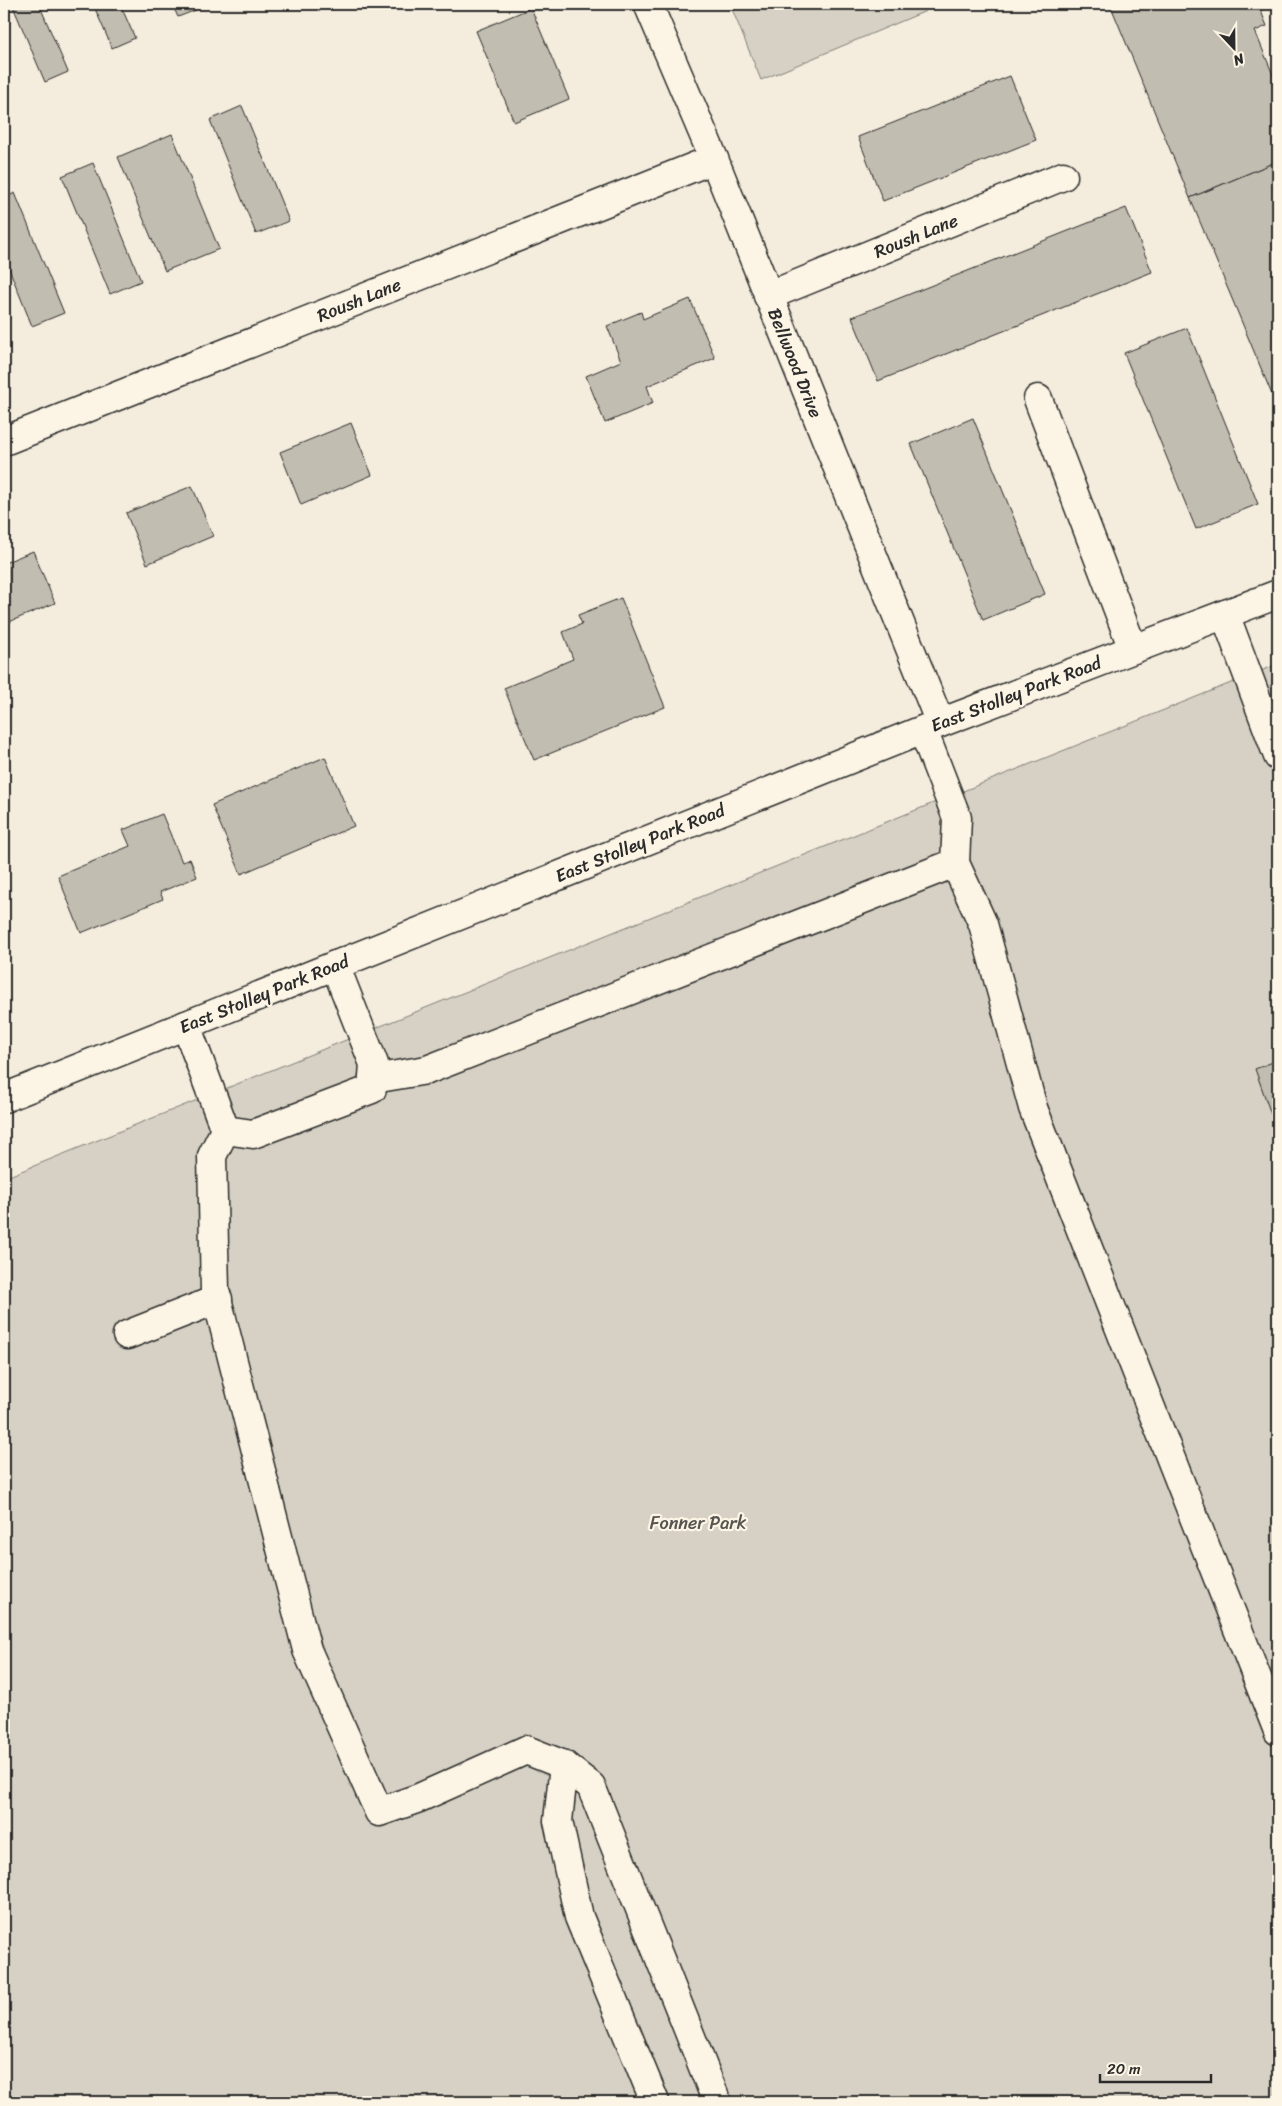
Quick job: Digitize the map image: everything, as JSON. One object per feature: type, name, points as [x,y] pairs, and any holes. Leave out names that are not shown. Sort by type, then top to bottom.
[{"type":"street","name":"Bellwood Drive","points":[[648,4],[714,159],[768,296],[932,726],[958,818],[954,863]]},
{"type":"street","name":"Roush Lane","points":[[4,441],[714,159]]},
{"type":"street","name":"Roush Lane","points":[[768,296],[1063,176]]},
{"type":"street","points":[[1038,399],[1133,649]]},
{"type":"street","name":"East Stolley Park Road","points":[[4,1098],[932,726],[1278,594]]},
{"type":"street","points":[[1225,614],[1278,756]]},
{"type":"street","points":[[373,1079],[427,1070],[954,863],[982,924],[1033,1108],[1278,1731]]},
{"type":"street","points":[[225,1130],[253,1134],[372,1089],[374,1064],[335,966]]},
{"type":"street","points":[[186,1025],[225,1130],[212,1156],[216,1291],[307,1650],[379,1812],[419,1798],[526,1750],[564,1765],[590,1786],[716,2102]]},
{"type":"street","points":[[127,1335],[218,1299]]},
{"type":"street","points":[[564,1765],[558,1821],[580,1916],[654,2102]]},
{"type":"green space","points":[[730,4],[923,4],[926,11],[761,80]]},
{"type":"green space","name":"Fonner Park","points":[[1278,664],[1278,2102],[4,2102],[4,1178]]},
{"type":"building","points":[[12,4],[39,4],[68,72],[45,82]]},
{"type":"building","points":[[93,4],[120,4],[135,38],[112,48]]},
{"type":"building","points":[[172,4],[199,4],[201,8],[178,17]]},
{"type":"building","points":[[1110,4],[1258,4],[1267,26],[1255,31],[1278,87],[1278,161],[1190,198]]},
{"type":"building","points":[[531,8],[569,99],[514,122],[476,31]]},
{"type":"building","points":[[1010,76],[1036,140],[883,201],[858,137]]},
{"type":"building","points":[[242,106],[289,221],[256,234],[210,120]]},
{"type":"building","points":[[172,134],[219,249],[165,271],[118,157]]},
{"type":"building","points":[[1278,161],[1278,409],[1190,198]]},
{"type":"building","points":[[93,163],[141,281],[110,294],[62,176]]},
{"type":"building","points":[[15,193],[64,313],[32,326],[4,256],[4,198]]},
{"type":"building","points":[[1126,208],[1152,272],[878,381],[852,317]]},
{"type":"building","points":[[690,299],[715,358],[647,386],[653,403],[605,423],[586,376],[621,361],[607,326],[641,312],[643,319]]},
{"type":"building","points":[[1187,328],[1258,504],[1196,529],[1124,353]]},
{"type":"building","points":[[973,418],[1045,594],[983,620],[911,444]]},
{"type":"building","points":[[351,423],[372,475],[301,505],[280,452]]},
{"type":"building","points":[[192,486],[213,536],[147,564],[126,513]]},
{"type":"building","points":[[33,551],[55,603],[4,624],[4,563]]},
{"type":"building","points":[[621,598],[665,707],[534,760],[504,688],[573,659],[563,632],[582,624],[578,615]]},
{"type":"building","points":[[325,757],[354,826],[241,874],[212,805]]},
{"type":"building","points":[[162,814],[182,862],[190,859],[197,877],[160,892],[163,899],[81,933],[58,876],[130,846],[123,830]]},
{"type":"building","points":[[1278,1060],[1278,1134],[1255,1069]]}]
